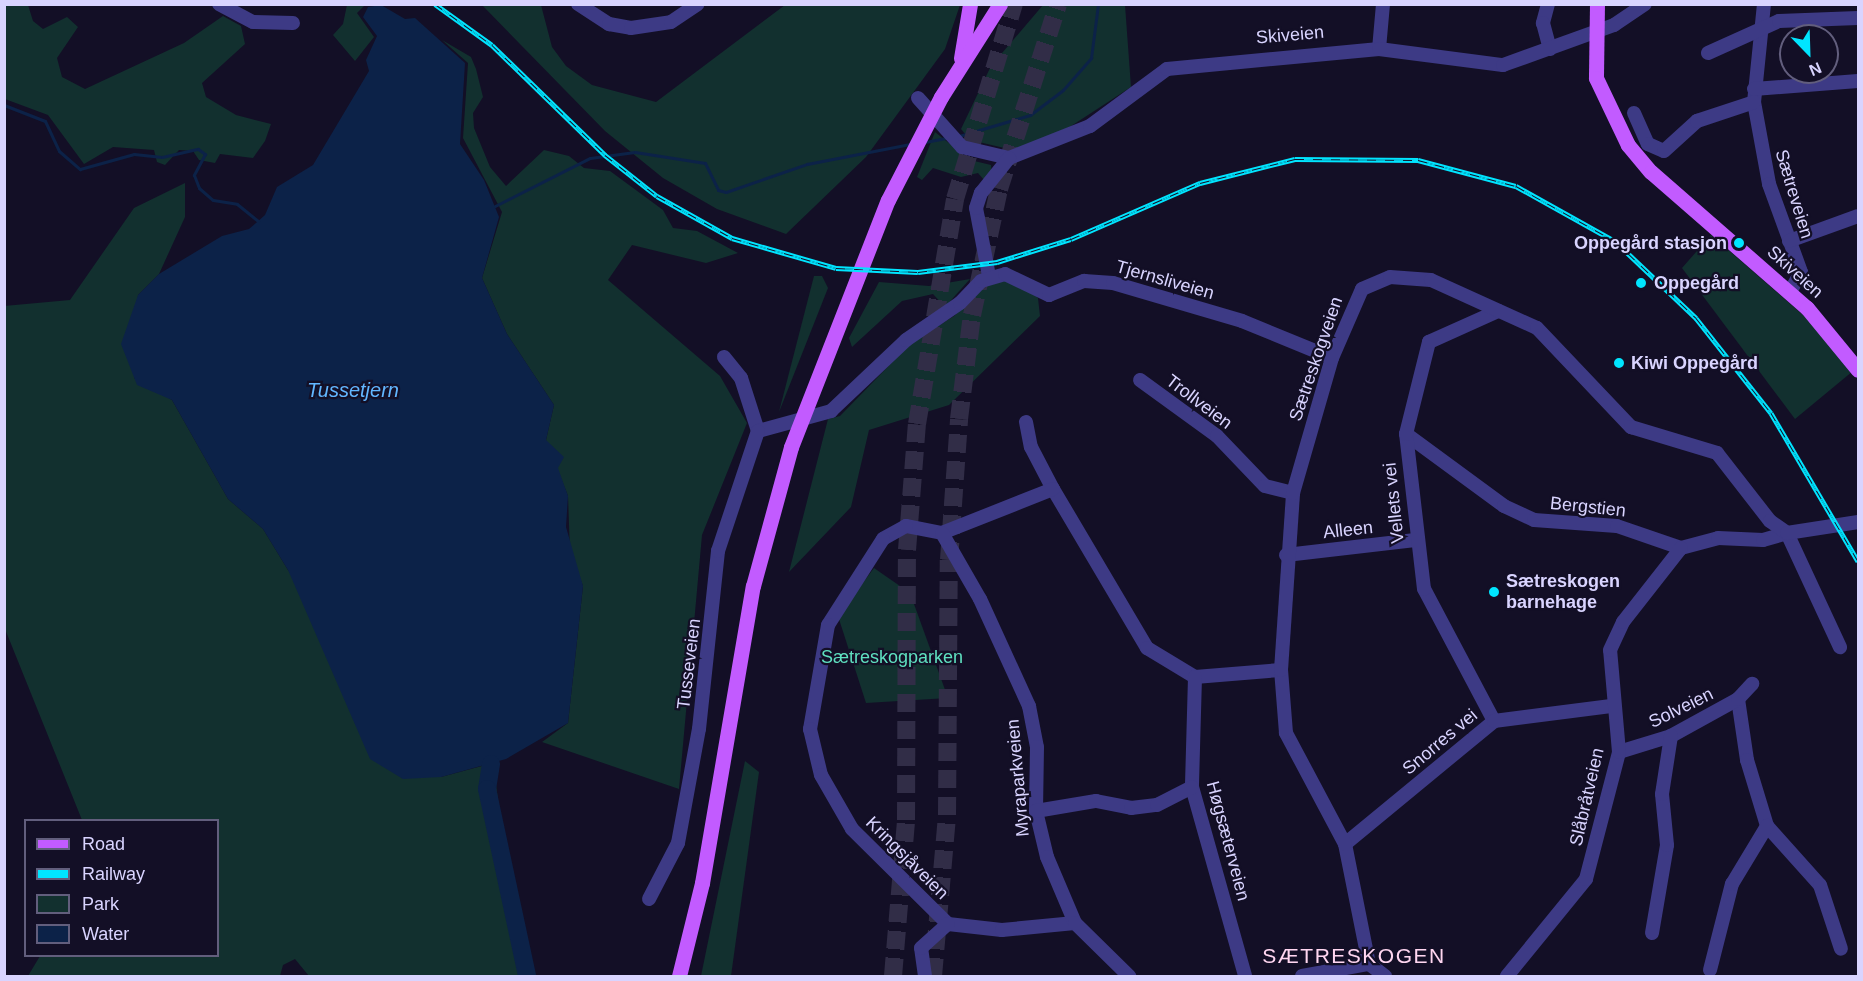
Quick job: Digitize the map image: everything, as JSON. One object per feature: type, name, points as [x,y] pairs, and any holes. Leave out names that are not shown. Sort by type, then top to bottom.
[{"type":"main road","points":[[959,67],[970,4]]},
{"type":"main road","points":[[679,976],[698,906],[746,624],[777,493],[833,330],[903,170],[941,97],[1000,4]]},
{"type":"main road","name":"Skiveien","points":[[1597,4],[1593,54],[1606,107],[1639,160],[1790,292],[1858,370]]},
{"type":"street","points":[[219,4],[253,22],[293,23]]},
{"type":"street","points":[[578,4],[609,24],[642,28],[671,22],[698,4]]},
{"type":"street","points":[[1379,49],[1383,4]]},
{"type":"street","points":[[1548,4],[1543,22],[1550,49]]},
{"type":"street","name":"Skiveien","points":[[989,276],[976,208],[981,193],[1009,158],[1090,126],[1167,69],[1379,49],[1421,51],[1499,66],[1614,25],[1645,4]]},
{"type":"street","name":"Sætreveien","points":[[1764,4],[1754,96],[1769,184],[1801,272],[1790,292]]},
{"type":"street","points":[[1708,53],[1760,26],[1858,18]]},
{"type":"street","points":[[1634,112],[1648,144],[1664,151],[1697,121],[1754,96],[1858,81]]},
{"type":"street","points":[[918,98],[962,147],[1009,158]]},
{"type":"street","points":[[1789,241],[1858,216]]},
{"type":"street","points":[[724,357],[741,378],[762,429],[831,411],[874,365],[989,276]]},
{"type":"street","name":"Tjernsliveien","points":[[989,276],[1016,276],[1049,295],[1084,281],[1113,283],[1242,321],[1332,358]]},
{"type":"street","name":"Sætreskogveien","points":[[1369,964],[1345,844],[1287,733],[1281,670],[1286,555],[1293,493],[1332,358],[1358,294],[1378,279],[1431,280],[1545,333],[1631,427],[1717,453],[1770,521],[1787,533]]},
{"type":"street","name":"Vellets vei","points":[[1494,721],[1429,601],[1415,540],[1407,434],[1429,342],[1498,311]]},
{"type":"street","name":"Trollveien","points":[[1140,380],[1217,436],[1265,486],[1293,493]]},
{"type":"street","points":[[1026,422],[1032,447],[1053,489],[1147,648],[1194,677],[1281,670]]},
{"type":"street","name":"Tusseveien","points":[[649,900],[678,843],[699,729],[718,551],[762,429]]},
{"type":"street","name":"Bergstien","points":[[1407,434],[1522,516],[1617,526],[1681,548]]},
{"type":"street","points":[[942,533],[1053,489]]},
{"type":"street","points":[[1681,548],[1718,538],[1763,540],[1787,533],[1825,530],[1858,522]]},
{"type":"street","name":"Kringsjåveien","points":[[942,533],[917,525],[896,529],[864,566],[828,625],[810,729],[821,775],[852,829],[948,924],[1002,930],[1075,923]]},
{"type":"street","name":"Myraparkveien","points":[[942,533],[980,599],[1029,706],[1036,747],[1036,811],[1047,856],[1075,923],[1128,976]]},
{"type":"street","points":[[1787,533],[1839,646]]},
{"type":"street","name":"Alleen","points":[[1286,555],[1415,540]]},
{"type":"street","name":"Slåbråtveien","points":[[1507,976],[1579,892],[1619,752],[1611,706],[1608,666],[1615,634],[1681,548]]},
{"type":"street","name":"Høgsæterveien","points":[[1194,677],[1192,787],[1245,976]]},
{"type":"street","name":"Solveien","points":[[1619,752],[1671,736],[1738,699],[1752,684]]},
{"type":"street","points":[[1738,699],[1748,760],[1767,826],[1817,879],[1841,949]]},
{"type":"street","name":"Snorres vei","points":[[1345,844],[1494,721],[1611,706]]},
{"type":"street","points":[[1652,933],[1667,845],[1662,794],[1671,736]]},
{"type":"street","points":[[1036,811],[1096,801],[1131,807],[1157,805],[1192,787]]},
{"type":"street","points":[[1710,970],[1732,884],[1767,826]]},
{"type":"street","points":[[925,976],[921,948],[948,924]]},
{"type":"street","points":[[1302,976],[1369,964],[1385,976]]},
{"type":"green space","points":[[5,4],[28,5],[33,21],[43,29],[67,17],[78,27],[57,58],[62,77],[85,89],[184,43],[223,16],[241,26],[245,44],[202,83],[206,97],[236,115],[271,124],[265,141],[253,158],[220,154],[215,163],[199,160],[193,151],[179,150],[165,165],[157,162],[154,150],[113,147],[84,164],[48,115],[5,99]]},
{"type":"green space","points":[[347,5],[365,5],[357,13],[374,37],[355,61],[333,35],[343,24]]},
{"type":"green space","points":[[482,5],[541,5],[552,47],[566,66],[592,85],[656,102],[785,5],[960,5],[945,49],[866,157],[786,234],[717,209],[663,178],[605,131]]},
{"type":"green space","points":[[1043,5],[1125,5],[1131,87],[1065,130],[1013,150],[970,140],[961,129],[991,66]]},
{"type":"green space","points":[[442,40],[471,57],[483,97],[473,113],[474,128],[490,167],[506,186],[544,150],[569,156],[584,168],[610,171],[663,210],[673,228],[697,231],[738,253],[706,263],[632,245],[608,280],[720,376],[747,423],[702,535],[679,789],[542,742],[568,723],[583,586],[570,553],[568,496],[546,440],[554,405],[507,334],[482,278],[502,212],[463,138],[468,63]]},
{"type":"green space","points":[[935,132],[970,160],[991,165],[992,174],[984,180],[978,173],[961,177],[933,168],[922,180],[917,177]]},
{"type":"green space","points":[[185,183],[185,217],[159,274],[138,295],[134,378],[172,400],[228,499],[263,529],[288,570],[441,777],[493,763],[523,976],[309,976],[295,959],[283,965],[280,976],[28,976],[39,957],[219,957],[219,819],[82,819],[5,629],[4,306],[70,300],[134,208]]},
{"type":"green space","points":[[1711,235],[1819,329],[1853,371],[1795,419],[1682,268]]},
{"type":"green space","points":[[814,276],[822,276],[828,288],[779,412]]},
{"type":"green space","points":[[996,277],[1027,288],[1038,298],[1040,316],[949,405],[869,430],[851,507],[789,572],[828,419],[840,416],[910,344],[954,316]]},
{"type":"green space","points":[[970,279],[945,307],[933,294],[902,301],[852,347],[849,338],[879,282],[929,286]]},
{"type":"green space","name":"Sætreskogparken","points":[[874,568],[910,593],[948,698],[866,703],[838,616]]},
{"type":"green space","points":[[745,761],[759,772],[731,976],[701,976]]},
{"type":"water","name":"Tussetjern","points":[[381,5],[405,19],[415,18],[465,63],[460,144],[484,180],[499,217],[482,278],[507,334],[554,405],[546,440],[564,457],[558,468],[568,496],[566,527],[583,586],[568,723],[506,759],[441,777],[403,779],[370,759],[288,570],[263,529],[228,499],[172,400],[137,385],[121,344],[138,295],[159,274],[222,236],[249,229],[265,215],[277,187],[313,165],[369,71],[366,60],[377,36],[363,17],[368,7]]},
{"type":"waterway","points":[[959,136],[1030,115],[1063,90],[1091,58],[1098,4]]},
{"type":"waterway","points":[[4,105],[45,121],[59,151],[80,169],[134,154],[162,157],[198,149],[205,154],[194,175],[199,188],[213,200],[237,204],[258,221]]},
{"type":"waterway","points":[[925,142],[945,138]]},
{"type":"waterway","points":[[495,206],[590,158],[635,152],[705,163],[718,190],[726,192],[807,164],[910,144]]},
{"type":"waterway","points":[[491,764],[487,789],[527,976]]},
{"type":"tunnel","points":[[893,976],[906,820],[907,550],[917,424],[955,199],[1014,4]]},
{"type":"tunnel","points":[[933,976],[947,815],[949,560],[959,419],[972,315],[999,189],[1058,4]]},
{"type":"railway","points":[[435,4],[492,45],[605,155],[657,196],[732,238],[836,268],[918,272],[997,262],[1071,239],[1200,183],[1295,159],[1418,160],[1516,186],[1615,241],[1696,318],[1771,413],[1858,561]]},
{"type":"place","name":"Oppegård stasjon","points":[[1739,243]]},
{"type":"place","name":"Oppegård","points":[[1641,283]]},
{"type":"place","name":"Kiwi Oppegård","points":[[1619,363]]},
{"type":"place","name":"Sætreskogen barnehage","points":[[1494,592]]},
{"type":"district","name":"SÆTRESKOGEN","points":[[1354,956]]}]
